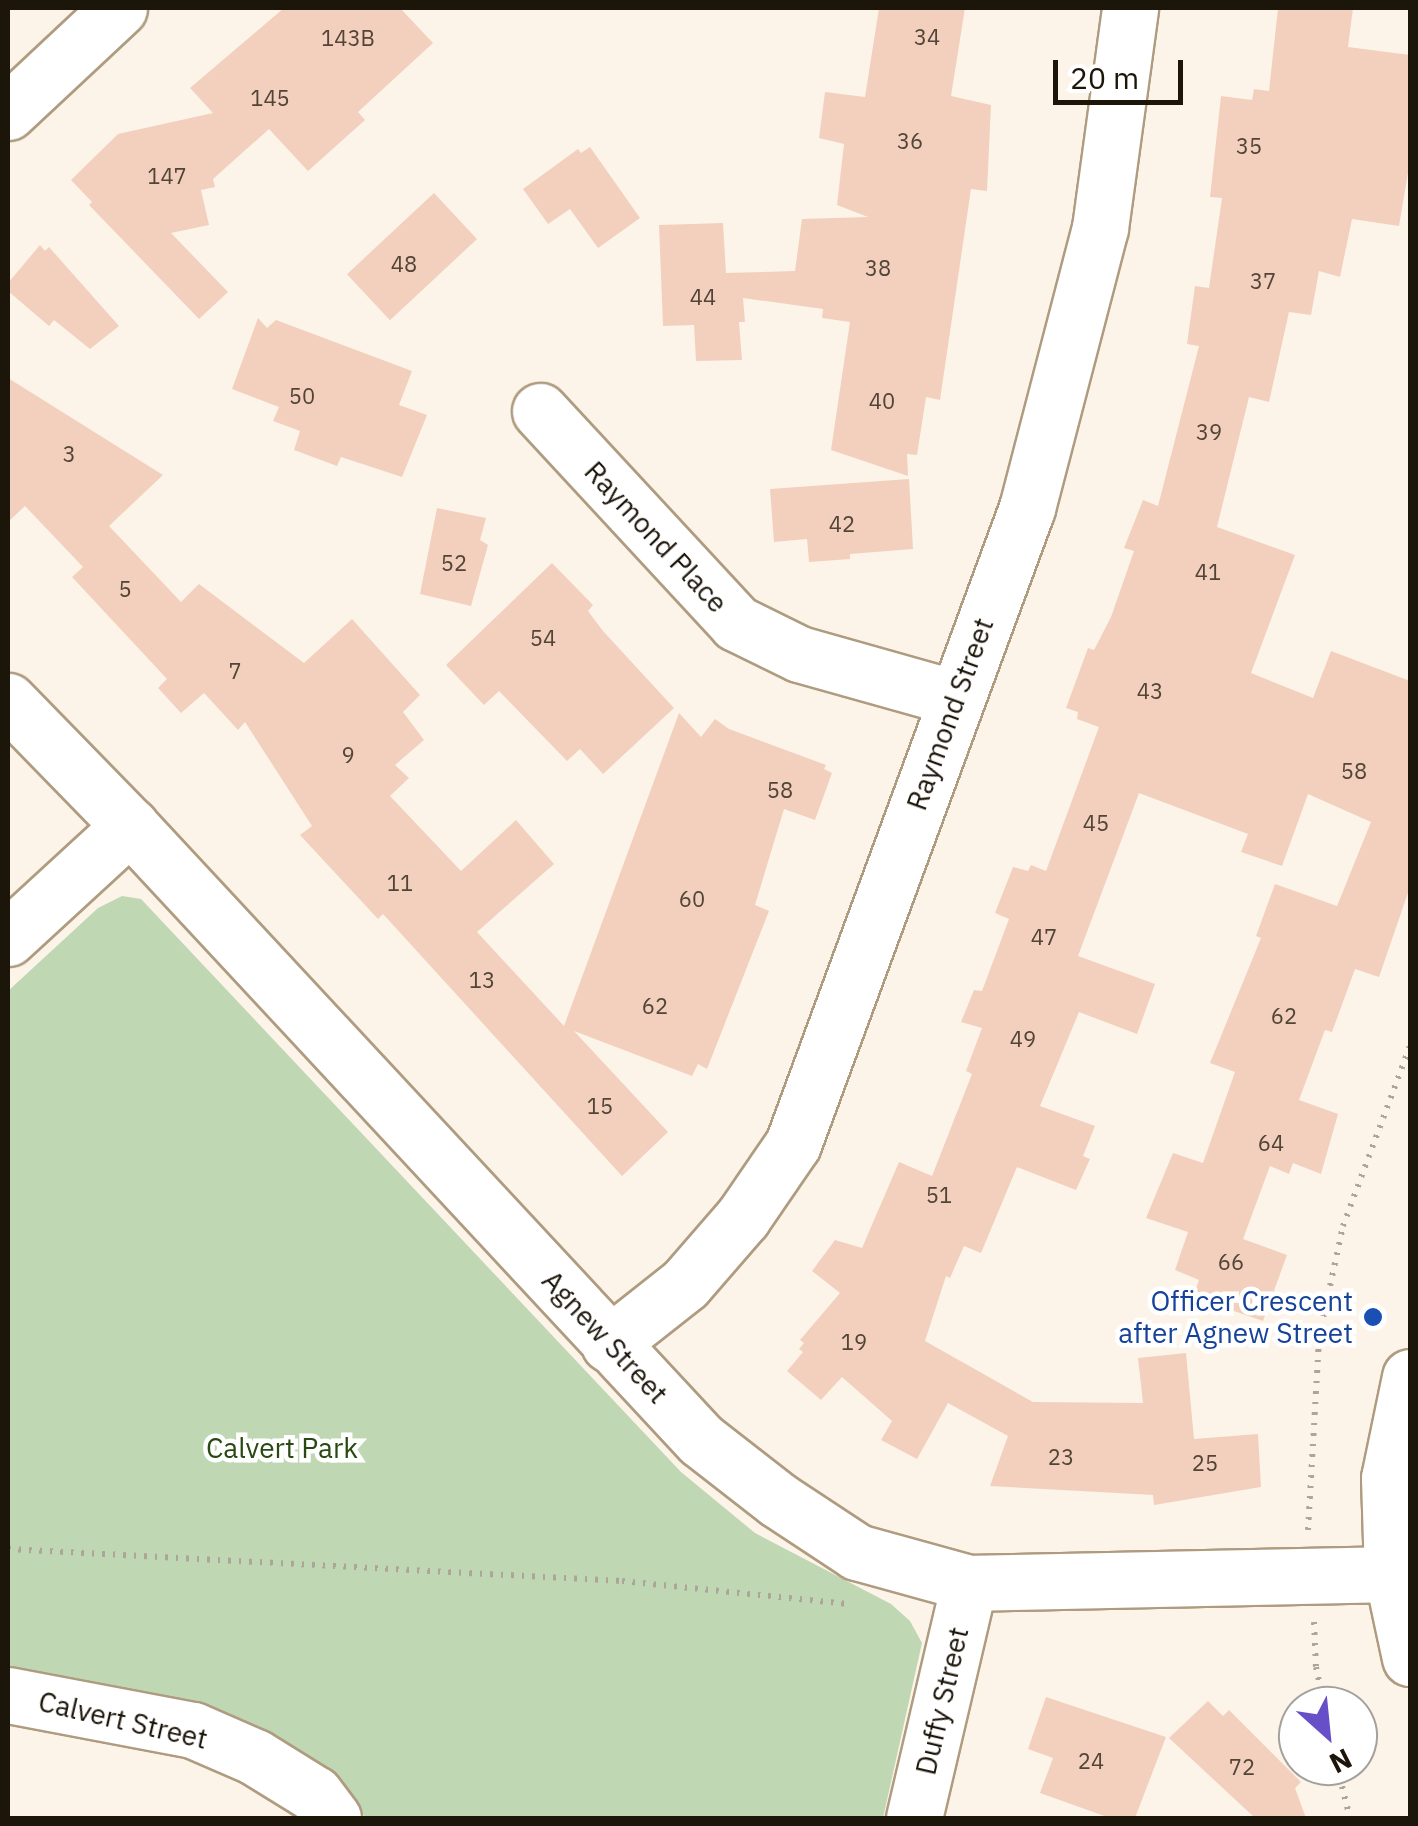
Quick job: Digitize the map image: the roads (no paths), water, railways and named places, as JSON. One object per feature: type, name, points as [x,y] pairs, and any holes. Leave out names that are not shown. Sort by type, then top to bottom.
[{"type":"street","points":[[8,112],[119,8]]},
{"type":"street","name":"Raymond Street","points":[[609,1344],[685,1284],[743,1218],[793,1144],[1026,508],[1100,228],[1130,8]]},
{"type":"street","name":"Raymond Place","points":[[540,410],[736,624],[799,654],[956,698]]},
{"type":"street","name":"Agnew Street","points":[[8,701],[130,826],[701,1440],[778,1500],[857,1552],[969,1583],[1392,1574]]},
{"type":"street","points":[[8,938],[130,826]]},
{"type":"street","points":[[1410,1377],[1388,1478],[1392,1574],[1410,1658]]},
{"type":"street","name":"Duffy Street","points":[[914,1818],[969,1583]]},
{"type":"street","name":"Calvert Street","points":[[8,1695],[194,1730],[256,1757],[315,1794],[333,1818]]},
{"type":"place","name":"Officer Crescent after Agnew Street","points":[[1373,1317]]},
{"type":"park label","name":"Calvert Park","points":[[282,1448]]}]
